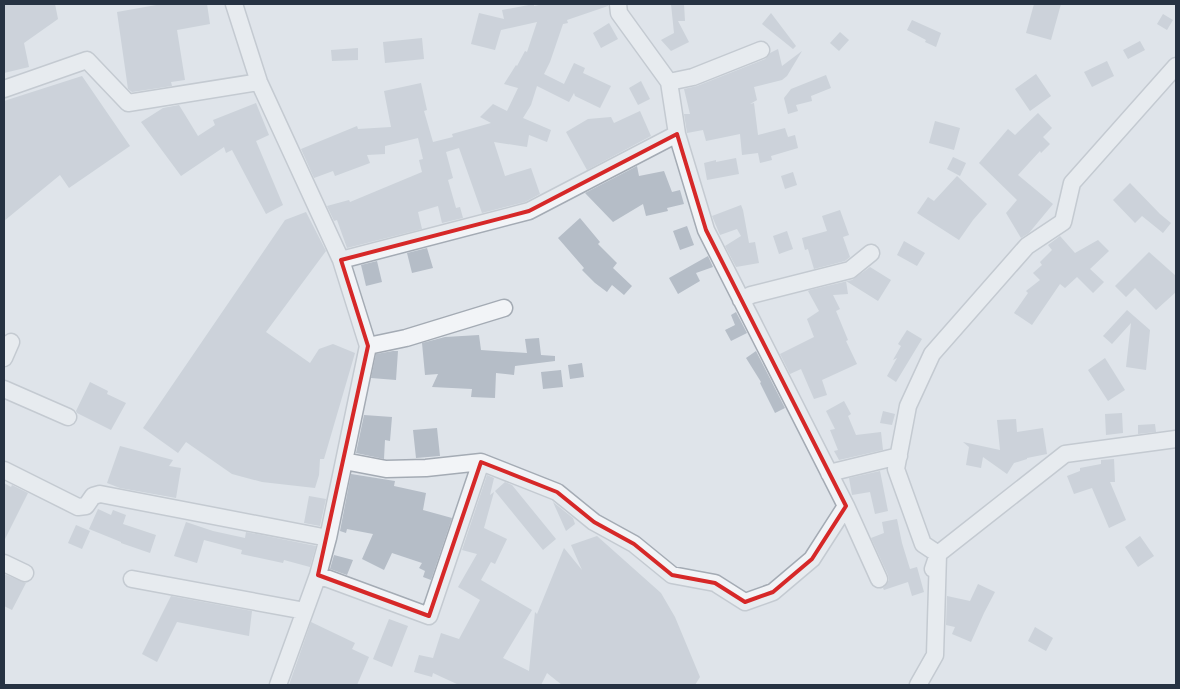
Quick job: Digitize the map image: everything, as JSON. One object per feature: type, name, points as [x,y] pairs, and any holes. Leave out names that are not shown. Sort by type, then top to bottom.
[{"type":"street","points":[[234,4],[259,82],[341,260],[368,346],[328,538],[318,575],[278,685]]},
{"type":"street","points":[[618,4],[619,13],[669,82],[677,134],[706,230],[846,506],[879,578]]},
{"type":"street","points":[[669,82],[693,77],[761,50]]},
{"type":"street","points":[[4,90],[87,60],[128,103],[259,82]]},
{"type":"street","points":[[918,685],[935,655],[935,562],[923,544],[896,469],[908,406],[932,354],[1028,246],[1063,222],[1072,183],[1176,66]]},
{"type":"street","points":[[341,260],[529,211],[677,134]]},
{"type":"street","points":[[741,300],[751,295],[850,270],[871,252]]},
{"type":"street","points":[[368,346],[406,338],[504,308]]},
{"type":"street","points":[[4,358],[11,342]]},
{"type":"street","points":[[4,389],[68,417]]},
{"type":"street","points":[[935,562],[1065,454],[1176,439]]},
{"type":"street","points":[[829,473],[898,456]]},
{"type":"street","points":[[344,462],[386,469],[426,468],[481,462],[557,492],[594,522],[634,544],[672,575],[715,583],[745,602],[773,592],[812,559],[846,506]]},
{"type":"street","points":[[318,575],[428,616],[481,462]]},
{"type":"street","points":[[4,470],[78,507],[86,506],[92,496],[100,494],[328,538]]},
{"type":"street","points":[[4,562],[25,573]]},
{"type":"street","points":[[132,579],[305,611]]},
{"type":"highlighted area","points":[[677,134],[706,230],[846,506],[812,559],[773,592],[745,602],[715,583],[672,575],[634,544],[594,522],[557,492],[481,462],[429,616],[318,575],[368,346],[341,260],[529,211]]},
{"type":"building","points":[[4,4],[55,4],[58,19],[24,43],[29,67],[4,73]]},
{"type":"building","points":[[162,4],[207,4],[210,24],[177,30],[185,80],[171,82],[172,86],[132,92],[128,89],[117,12]]},
{"type":"building","points":[[534,4],[534,6],[544,4],[608,4],[608,6],[567,20],[568,23],[563,24],[544,74],[564,84],[574,63],[585,68],[583,73],[611,86],[600,108],[575,96],[574,93],[569,102],[537,86],[531,105],[523,118],[551,130],[547,142],[529,135],[527,147],[494,142],[505,176],[531,168],[540,194],[525,202],[482,213],[459,148],[446,152],[453,178],[448,180],[456,208],[460,207],[463,218],[442,223],[438,206],[418,212],[422,229],[347,248],[337,220],[334,221],[327,206],[349,200],[350,202],[422,172],[419,160],[423,159],[418,138],[385,146],[385,154],[367,155],[370,163],[335,176],[333,171],[314,178],[301,149],[357,126],[358,129],[391,127],[384,91],[421,83],[427,110],[424,111],[433,142],[453,137],[452,134],[491,123],[480,117],[493,104],[507,111],[518,88],[504,84],[525,51],[527,52],[537,22],[501,30],[495,50],[471,44],[479,13],[504,19],[502,10]]},
{"type":"building","points":[[671,4],[684,4],[685,21],[678,21],[689,42],[671,51],[661,40],[674,33]]},
{"type":"building","points":[[1034,4],[1061,4],[1051,40],[1026,33]]},
{"type":"building","points":[[771,13],[796,46],[793,49],[762,24]]},
{"type":"building","points":[[1163,14],[1173,20],[1167,30],[1157,24]]},
{"type":"building","points":[[912,20],[941,33],[936,47],[907,30]]},
{"type":"building","points":[[609,23],[618,39],[601,48],[593,33]]},
{"type":"building","points":[[840,32],[849,40],[839,51],[830,43]]},
{"type":"building","points":[[422,38],[424,59],[385,63],[383,42]]},
{"type":"building","points":[[1140,41],[1145,50],[1128,59],[1123,50]]},
{"type":"building","points":[[358,48],[358,60],[332,61],[331,50]]},
{"type":"building","points":[[778,49],[782,66],[802,51],[787,76],[782,80],[754,87],[757,100],[750,104],[754,103],[758,135],[785,128],[788,137],[795,135],[798,148],[771,156],[772,160],[760,163],[758,153],[742,155],[740,134],[706,141],[703,130],[687,133],[684,114],[690,114],[684,89],[697,86],[765,59],[770,53]]},
{"type":"building","points":[[1107,61],[1114,76],[1092,87],[1084,72]]},
{"type":"building","points":[[1036,74],[1051,96],[1030,111],[1015,89]]},
{"type":"building","points":[[826,75],[831,88],[811,96],[812,101],[796,105],[798,111],[788,114],[784,98],[791,89]]},
{"type":"building","points":[[82,76],[130,146],[69,188],[60,175],[4,221],[4,101]]},
{"type":"building","points":[[641,81],[650,99],[638,105],[629,88]]},
{"type":"building","points":[[256,103],[269,135],[256,141],[283,205],[266,214],[232,150],[226,153],[224,147],[181,176],[141,122],[163,108],[179,105],[198,136],[215,125],[213,120]]},
{"type":"building","points":[[640,111],[651,136],[587,170],[566,132],[588,119],[611,117],[614,123]]},
{"type":"building","points":[[1038,113],[1052,128],[1043,137],[1050,144],[1041,153],[1040,151],[1018,175],[1053,204],[1029,233],[1021,238],[1006,213],[1017,200],[979,163],[1008,129],[1015,135]]},
{"type":"building","points":[[935,121],[960,128],[954,150],[929,143]]},
{"type":"building","points":[[953,157],[966,163],[960,176],[947,169]]},
{"type":"building","points":[[736,158],[739,174],[707,180],[704,163]]},
{"type":"building","points":[[637,166],[639,176],[664,171],[672,192],[680,190],[684,204],[667,208],[668,211],[646,216],[643,204],[613,222],[585,193]]},
{"type":"building","points":[[793,172],[797,185],[785,189],[781,176]]},
{"type":"building","points":[[957,176],[987,204],[959,240],[917,213],[928,197],[934,201]]},
{"type":"building","points":[[1130,183],[1171,223],[1163,233],[1142,216],[1135,223],[1113,200]]},
{"type":"building","points":[[741,205],[749,243],[755,242],[759,263],[736,267],[725,246],[741,236],[737,229],[720,235],[712,216]]},
{"type":"building","points":[[840,210],[849,235],[843,237],[850,257],[845,261],[814,269],[808,249],[805,250],[802,238],[827,231],[822,216]]},
{"type":"building","points":[[306,212],[326,251],[266,332],[310,363],[319,349],[333,344],[355,353],[324,459],[320,459],[319,475],[315,488],[262,482],[232,474],[186,442],[178,453],[143,428],[285,220]]},
{"type":"building","points":[[580,218],[600,242],[598,244],[617,263],[613,268],[632,286],[624,295],[612,285],[607,292],[595,283],[582,270],[584,268],[558,238]]},
{"type":"building","points":[[687,226],[694,245],[680,250],[673,231]]},
{"type":"building","points":[[787,231],[793,249],[779,254],[773,236]]},
{"type":"building","points":[[1060,236],[1075,253],[1098,240],[1109,251],[1090,269],[1104,282],[1093,293],[1077,277],[1065,288],[1060,284],[1032,325],[1014,313],[1028,293],[1026,291],[1040,280],[1033,273],[1042,265],[1040,262],[1052,250],[1048,245]]},
{"type":"building","points":[[904,241],[925,253],[917,266],[897,255]]},
{"type":"building","points":[[427,248],[433,268],[412,273],[407,253]]},
{"type":"building","points":[[1149,252],[1176,276],[1176,292],[1156,310],[1135,288],[1126,297],[1115,286]]},
{"type":"building","points":[[708,256],[713,267],[696,273],[700,281],[678,294],[669,278]]},
{"type":"building","points":[[377,261],[382,282],[366,286],[361,265]]},
{"type":"building","points":[[870,267],[891,280],[878,301],[846,281],[852,280]]},
{"type":"building","points":[[846,281],[848,294],[833,295],[840,309],[836,311],[848,340],[846,341],[857,364],[822,380],[827,395],[814,399],[801,369],[790,374],[780,354],[814,337],[807,319],[819,311],[808,291]]},
{"type":"building","points":[[1127,310],[1150,330],[1146,370],[1126,367],[1131,323],[1112,344],[1103,336]]},
{"type":"building","points":[[736,312],[747,333],[731,341],[725,330],[735,325],[731,315]]},
{"type":"building","points":[[907,330],[922,339],[896,382],[887,376],[897,358],[893,360],[901,346],[898,344]]},
{"type":"building","points":[[479,335],[481,350],[527,353],[525,339],[539,338],[541,355],[555,356],[555,361],[515,366],[514,375],[496,373],[495,398],[471,397],[472,389],[432,387],[438,374],[425,375],[422,343],[445,337]]},
{"type":"building","points":[[398,351],[396,380],[371,378],[376,354]]},
{"type":"building","points":[[756,351],[785,408],[775,413],[761,382],[746,358]]},
{"type":"building","points":[[1105,358],[1125,390],[1108,401],[1088,370]]},
{"type":"building","points":[[582,363],[584,377],[570,379],[568,365]]},
{"type":"building","points":[[561,370],[563,387],[543,389],[541,372]]},
{"type":"building","points":[[90,382],[108,391],[107,394],[126,403],[111,430],[76,411]]},
{"type":"building","points":[[844,401],[851,414],[848,416],[856,435],[881,432],[883,450],[839,460],[834,451],[838,450],[830,430],[835,429],[826,411]]},
{"type":"building","points":[[883,411],[895,414],[892,425],[880,423]]},
{"type":"building","points":[[1122,413],[1123,433],[1106,435],[1105,414]]},
{"type":"building","points":[[364,415],[392,417],[390,441],[385,440],[384,459],[356,453]]},
{"type":"building","points":[[1016,419],[1017,432],[1043,428],[1047,454],[1014,463],[1007,474],[983,457],[981,468],[966,465],[969,447],[963,442],[1000,450],[997,420]]},
{"type":"building","points":[[1155,424],[1156,432],[1138,434],[1138,425]]},
{"type":"building","points":[[437,428],[440,456],[416,458],[413,430]]},
{"type":"building","points":[[120,446],[173,460],[169,466],[181,468],[176,498],[120,488],[107,483]]},
{"type":"building","points":[[1114,459],[1115,482],[1110,482],[1126,520],[1109,528],[1092,488],[1074,494],[1067,476],[1080,471],[1080,468],[1101,464],[1101,460]]},
{"type":"building","points":[[880,471],[888,511],[875,514],[870,492],[852,495],[849,478]]},
{"type":"building","points":[[351,474],[395,481],[394,486],[426,493],[423,510],[452,518],[431,580],[423,577],[425,571],[419,568],[422,563],[392,553],[384,570],[362,559],[373,534],[347,529],[346,533],[340,531]]},
{"type":"building","points":[[487,475],[494,478],[490,495],[494,492],[484,528],[507,539],[495,564],[491,562],[481,580],[532,610],[503,658],[529,671],[535,612],[537,614],[564,548],[582,570],[571,545],[597,536],[661,593],[675,617],[700,677],[695,685],[562,685],[547,673],[541,685],[459,685],[433,673],[432,677],[414,672],[419,655],[433,658],[441,633],[459,639],[480,600],[458,587],[477,554],[462,550]]},
{"type":"building","points":[[505,482],[512,485],[556,539],[543,550],[495,491]]},
{"type":"building","points":[[4,483],[28,493],[4,541]]},
{"type":"building","points":[[309,496],[326,499],[320,526],[304,523]]},
{"type":"building","points":[[553,502],[573,518],[575,524],[566,531]]},
{"type":"building","points":[[98,509],[111,515],[113,510],[126,515],[123,524],[156,535],[150,553],[89,529]]},
{"type":"building","points":[[897,519],[910,569],[917,567],[924,592],[912,596],[908,582],[884,590],[883,588],[889,580],[888,575],[871,538],[884,533],[882,522]]},
{"type":"building","points":[[186,522],[213,531],[245,538],[246,532],[316,546],[310,567],[284,560],[283,563],[241,554],[242,550],[204,540],[197,563],[174,556]]},
{"type":"building","points":[[76,525],[90,531],[82,549],[68,543]]},
{"type":"building","points":[[1140,536],[1154,556],[1138,567],[1125,547]]},
{"type":"building","points":[[334,555],[353,560],[347,575],[330,569]]},
{"type":"building","points":[[4,574],[26,583],[12,610],[4,606]]},
{"type":"building","points":[[978,584],[995,592],[971,642],[952,634],[955,627],[946,625],[947,596],[970,601]]},
{"type":"building","points":[[171,596],[252,611],[249,636],[177,622],[157,662],[142,654]]},
{"type":"building","points":[[389,619],[408,626],[392,667],[373,659]]},
{"type":"building","points":[[311,622],[355,643],[352,649],[369,657],[357,685],[289,685]]},
{"type":"building","points":[[1035,627],[1053,638],[1046,651],[1028,641]]}]
